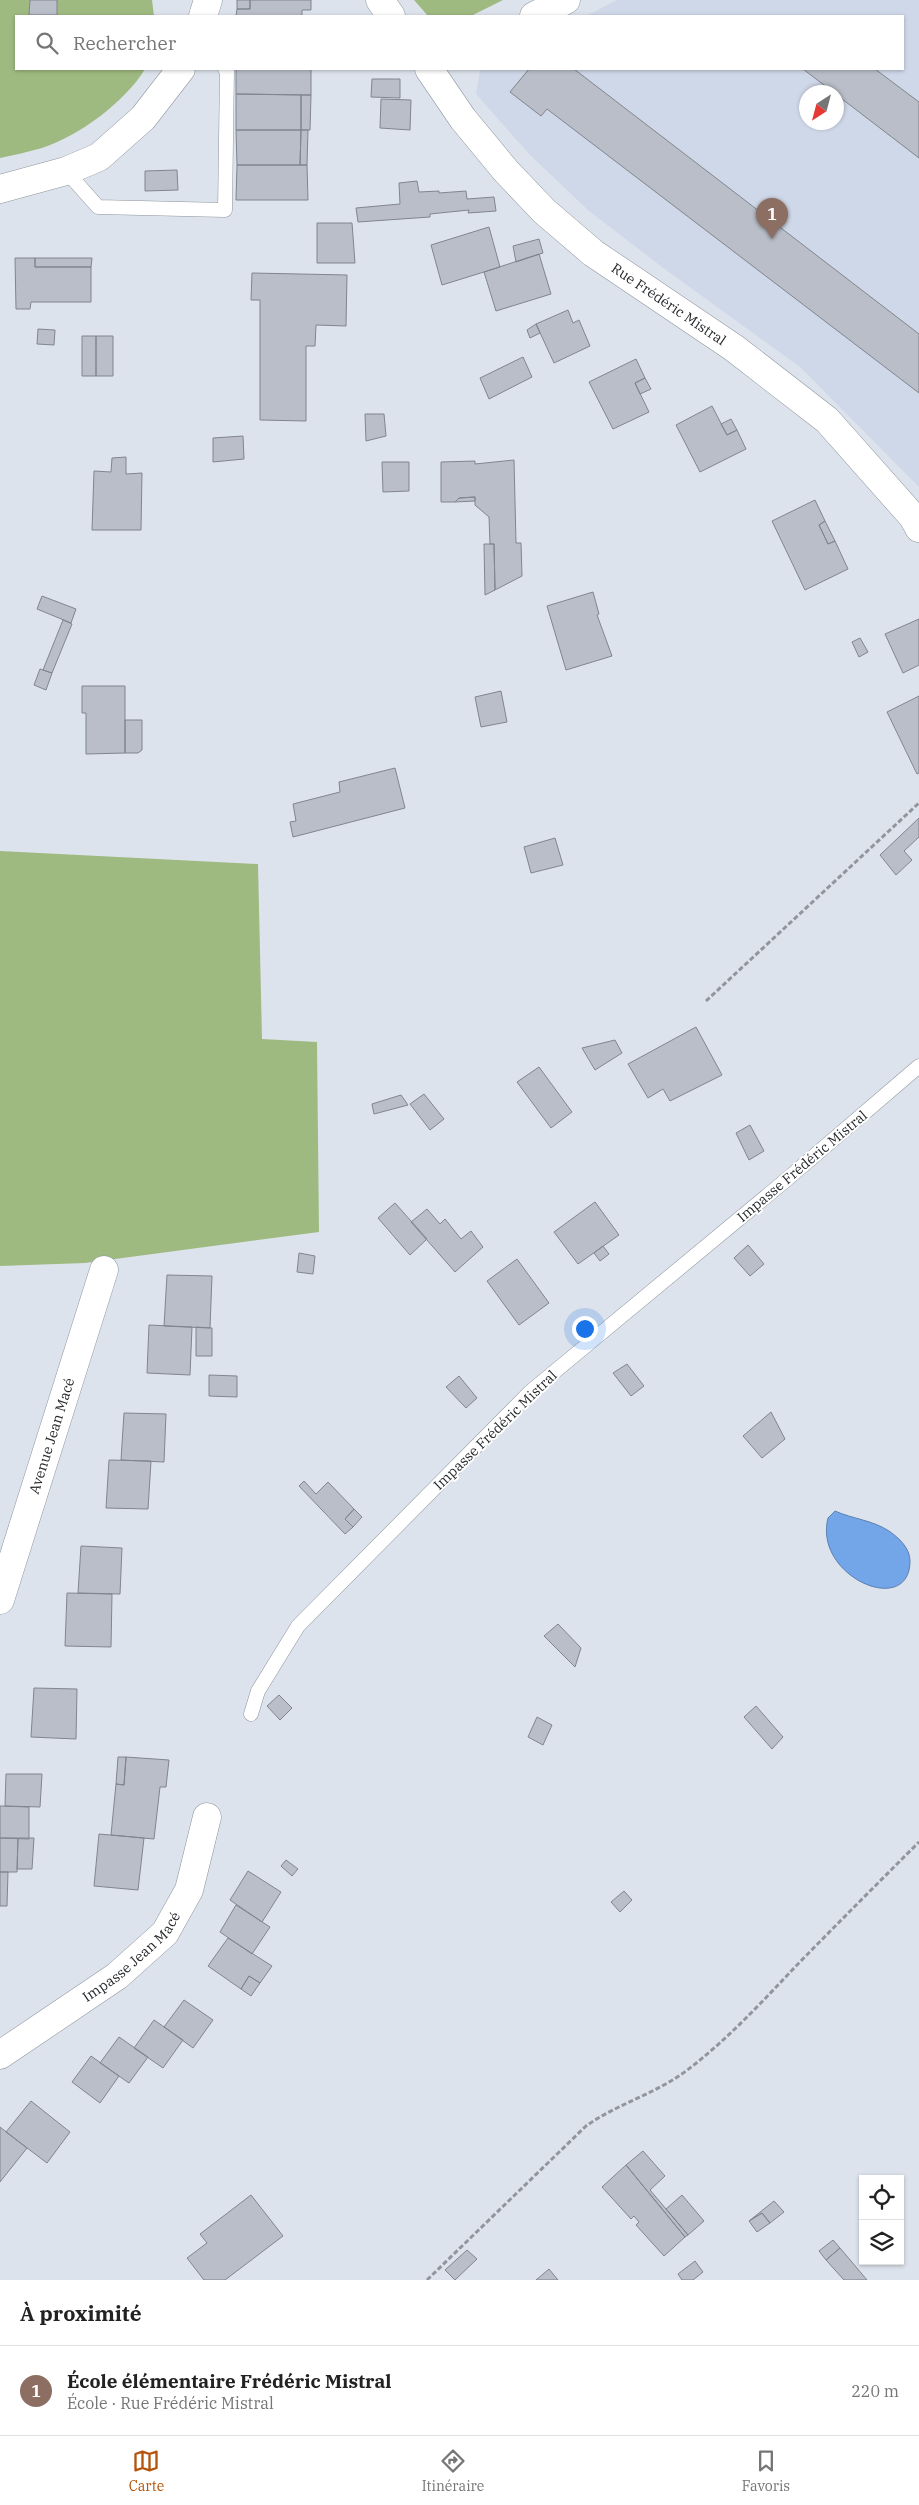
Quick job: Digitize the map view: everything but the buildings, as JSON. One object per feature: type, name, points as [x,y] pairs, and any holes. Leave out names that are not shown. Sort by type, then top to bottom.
[{"type":"street","points":[[380,0],[390,15]]},
{"type":"street","points":[[536,15],[566,0]]},
{"type":"street","points":[[0,189],[66,171],[99,156],[143,118],[180,70]]},
{"type":"street","name":"Rue Frédéric Mistral","points":[[432,70],[463,119],[487,149],[544,211],[593,253],[734,348],[827,420],[913,517],[919,528]]},
{"type":"street","name":"Avenue Jean Macé","points":[[0,1600],[104,1270]]},
{"type":"street","name":"Impasse Jean Macé","points":[[0,2055],[117,1976],[165,1934],[189,1890],[207,1817]]},
{"type":"lane","points":[[66,171],[98,207],[225,210],[227,70]]},
{"type":"lane","name":"Impasse Frédéric Mistral","points":[[251,1714],[258,1691],[298,1626],[530,1392],[786,1180],[919,1066]]},
{"type":"path","points":[[706,1001],[919,803]]},
{"type":"path","points":[[427,2280],[586,2126],[606,2112],[640,2097],[684,2073],[696,2064],[745,2019],[919,1842]]},
{"type":"shaded area","points":[[617,0],[919,0],[919,487],[800,367],[662,267],[589,211],[530,155],[476,94],[480,71],[482,70],[904,70],[904,15],[588,15]]},
{"type":"green space","points":[[0,0],[30,0],[30,15],[15,15],[15,70],[144,70],[126,94],[86,126],[56,143],[0,158]]},
{"type":"green space","points":[[57,0],[152,0],[154,15],[57,15]]},
{"type":"green space","points":[[414,0],[503,0],[473,15],[427,15]]},
{"type":"green space","points":[[0,851],[258,864],[262,1039],[317,1042],[319,1232],[85,1263],[0,1266]]},
{"type":"water","points":[[835,1511],[883,1527],[900,1540],[910,1556],[906,1578],[895,1587],[880,1588],[863,1583],[847,1573],[834,1558],[827,1539],[828,1518]]},
{"type":"place","name":"École élémentaire Frédéric Mistral","points":[[772,239]]}]
